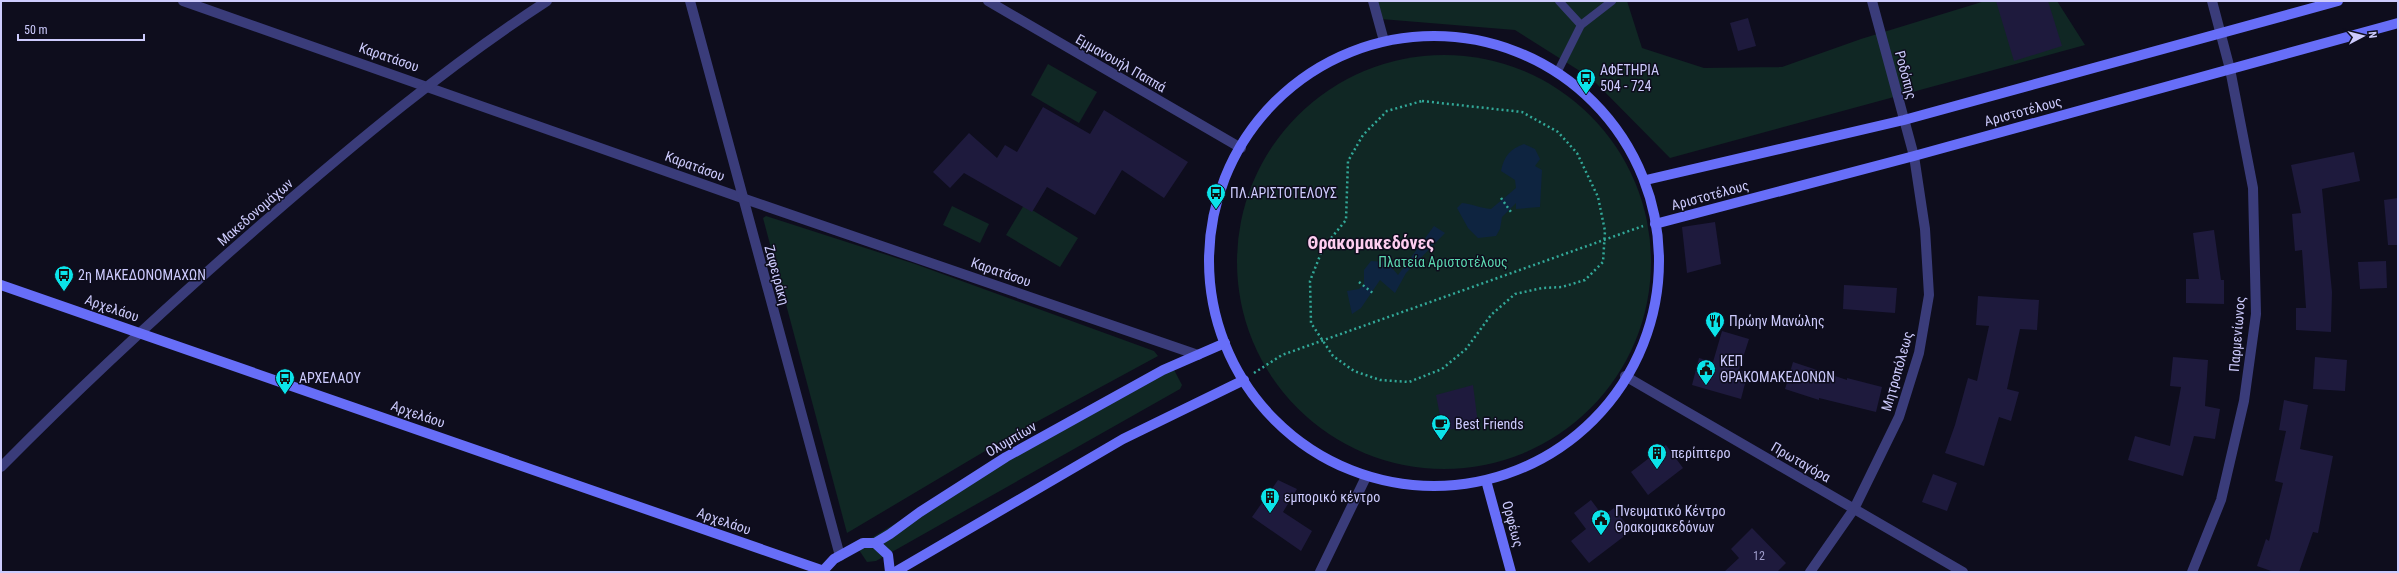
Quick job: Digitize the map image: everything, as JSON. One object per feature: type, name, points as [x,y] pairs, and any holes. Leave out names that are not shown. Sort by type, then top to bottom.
[{"type":"street","name":"Καρατάσου","points":[[183,1],[427,85],[742,198],[1198,355]]},
{"type":"street","name":"Μακεδονομάχων","points":[[1,467],[139,332],[300,190],[427,85],[511,24],[547,1]]},
{"type":"street","name":"Ζαφειράκη","points":[[690,1],[742,198],[840,556]]},
{"type":"street","name":"Εμμανουήλ Παππά","points":[[988,1],[1240,148]]},
{"type":"street","points":[[1373,1],[1384,41]]},
{"type":"street","name":"Ροδόπης","points":[[1872,1],[1914,156]]},
{"type":"street","name":"Παρμενίωνος","points":[[2192,572],[2221,500],[2244,401],[2256,314],[2253,188],[2230,69],[2212,1]]},
{"type":"street","name":"Αριστοτέλους","points":[[1646,180],[1904,120],[2338,1]]},
{"type":"street","name":"Αριστοτέλους","points":[[1655,224],[1914,156],[2398,23]]},
{"type":"street","points":[[1429,33],[1488,39],[1540,58],[1586,95],[1640,155],[1655,224],[1651,303],[1645,329],[1625,376],[1586,421],[1548,455],[1487,484],[1454,492],[1408,490],[1365,479],[1345,472],[1313,454],[1272,419],[1244,380],[1225,343],[1211,277],[1216,210],[1240,148],[1257,124],[1298,83],[1344,57],[1384,41],[1429,33]]},
{"type":"street","name":"Μητροπόλεως","points":[[1810,572],[1854,509],[1899,417],[1919,353],[1929,295],[1925,229],[1914,156]]},
{"type":"street","name":"Αρχελάου","points":[[1,285],[824,572]]},
{"type":"street","name":"Ολυμπίων","points":[[824,572],[828,564],[840,556],[863,543],[875,543],[1006,457],[1124,391],[1225,343]]},
{"type":"street","name":"Πρωταγόρα","points":[[1625,376],[1963,572]]},
{"type":"street","points":[[896,572],[1123,439],[1244,380]]},
{"type":"street","points":[[1320,572],[1365,479]]},
{"type":"street","name":"Ορφέως","points":[[1487,484],[1511,572]]},
{"type":"street","points":[[875,543],[888,555],[890,572]]},
{"type":"lane","points":[[1559,1],[1581,25]]},
{"type":"lane","points":[[1558,71],[1581,25],[1612,1]]},
{"type":"path","points":[[1422,101],[1522,112],[1558,132],[1577,153],[1598,198],[1605,231],[1604,240],[1603,262],[1585,280],[1562,287],[1542,288],[1515,294],[1491,315],[1466,349],[1442,369],[1409,382],[1380,380],[1354,371],[1333,356],[1311,323],[1310,280],[1323,248],[1346,220],[1348,161],[1363,135],[1387,111],[1422,101]]},
{"type":"path","points":[[1501,198],[1511,212]]},
{"type":"path","points":[[1244,380],[1282,355],[1638,228]]},
{"type":"path","points":[[1359,282],[1374,294]]},
{"type":"green space","points":[[1377,1],[1627,1],[1642,48],[1704,68],[1782,67],[1861,39],[1985,1],[2057,1],[2085,45],[1670,158],[1591,78],[1515,30],[1381,19]]},
{"type":"green space","name":"Πλατεία Αριστοτέλους","points":[[1444,55],[1484,59],[1523,71],[1559,90],[1590,116],[1616,147],[1635,183],[1647,222],[1651,262],[1647,302],[1635,341],[1616,377],[1590,408],[1559,434],[1523,453],[1484,465],[1444,469],[1404,465],[1365,453],[1329,434],[1298,408],[1272,377],[1253,341],[1241,302],[1237,262],[1241,222],[1253,183],[1272,147],[1298,116],[1329,90],[1365,71],[1404,59]]},
{"type":"green space","points":[[1048,64],[1097,92],[1079,123],[1031,95]]},
{"type":"green space","points":[[1024,205],[1078,238],[1060,267],[1006,235]]},
{"type":"green space","points":[[952,206],[989,224],[980,243],[943,225]]},
{"type":"green space","points":[[766,216],[915,264],[1154,351],[1158,356],[1007,438],[847,533],[763,218]]},
{"type":"green space","points":[[1172,366],[1182,385],[1180,389],[876,561],[867,562],[859,550],[863,543],[1006,457]]},
{"type":"water","points":[[1524,144],[1535,149],[1540,159],[1535,166],[1542,170],[1540,207],[1516,209],[1516,203],[1502,217],[1500,229],[1496,236],[1478,238],[1468,228],[1457,208],[1462,203],[1491,209],[1516,188],[1515,180],[1501,171],[1508,154],[1515,148]]},
{"type":"water","points":[[1434,226],[1445,233],[1406,273],[1395,293],[1380,280],[1361,308],[1352,314],[1347,291],[1359,289],[1364,284],[1364,270],[1371,261],[1387,262],[1398,275]]},
{"type":"building","points":[[1996,1],[2048,1],[2062,46],[2014,61]]},
{"type":"building","points":[[1748,18],[1756,46],[1738,51],[1730,23]]},
{"type":"building","points":[[1043,107],[1090,134],[1104,110],[1188,162],[1164,198],[1122,170],[1095,215],[1047,187],[1032,212],[964,173],[950,188],[933,172],[969,133],[997,158],[1005,145],[1017,152]]},
{"type":"building","points":[[2354,152],[2360,181],[2322,189],[2332,292],[2331,332],[2296,330],[2296,308],[2306,308],[2302,250],[2295,251],[2292,214],[2301,213],[2291,165]]},
{"type":"building","points":[[2398,198],[2398,245],[2388,245],[2384,200]]},
{"type":"building","points":[[1715,222],[1721,264],[1687,273],[1682,227]]},
{"type":"building","points":[[2214,230],[2221,280],[2224,280],[2224,304],[2186,303],[2186,279],[2199,279],[2193,233]]},
{"type":"building","points":[[2386,261],[2387,288],[2360,289],[2358,262]]},
{"type":"building","points":[[1844,285],[1897,288],[1895,313],[1843,309]]},
{"type":"building","points":[[1978,296],[2039,300],[2037,330],[2020,329],[2007,389],[2019,392],[2011,421],[1999,417],[1984,466],[1945,453],[1955,425],[1968,378],[1977,381],[1989,326],[1976,325]]},
{"type":"building","points":[[1722,331],[1749,339],[1739,370],[1748,372],[1741,399],[1692,385],[1699,358],[1713,362]]},
{"type":"building","points":[[2173,357],[2208,360],[2205,406],[2220,409],[2215,439],[2194,436],[2183,476],[2128,460],[2135,436],[2170,446],[2181,387],[2170,386]]},
{"type":"building","points":[[2315,357],[2347,360],[2345,391],[2313,389]]},
{"type":"building","points":[[1793,362],[1847,380],[1847,378],[1882,387],[1876,412],[1819,398],[1819,400],[1785,389]]},
{"type":"building","points":[[1473,385],[1478,424],[1443,431],[1436,395]]},
{"type":"building","points":[[2284,400],[2308,405],[2300,449],[2333,456],[2318,533],[2313,532],[2299,572],[2274,572],[2257,566],[2266,539],[2269,541],[2283,483],[2275,481],[2286,431],[2279,430]]},
{"type":"building","name":"περίπτερο","points":[[1666,445],[1683,468],[1648,495],[1631,472]]},
{"type":"building","points":[[1933,474],[1957,483],[1947,511],[1922,502]]},
{"type":"building","name":"εμπορικό κέντρο","points":[[1278,480],[1297,489],[1283,512],[1312,531],[1301,551],[1252,517]]},
{"type":"building","name":"Πνευματικό Κέντρο Θρακομακεδόνων","points":[[1591,500],[1603,516],[1614,508],[1631,531],[1589,563],[1571,541],[1586,529],[1574,513]]},
{"type":"building","points":[[1752,528],[1786,563],[1777,572],[1724,572],[1739,558],[1731,549]]},
{"type":"place","name":"ΑΦΕΤΗΡΙΑ 504 - 724","points":[[1586,95]]},
{"type":"place","name":"ΠΛ.ΑΡΙΣΤΟΤΕΛΟΥΣ","points":[[1216,210]]},
{"type":"place","name":"2η ΜΑΚΕΔΟΝΟΜΑΧΩΝ","points":[[64,292]]},
{"type":"place","name":"Πρώην Μανώλης","points":[[1715,338]]},
{"type":"place","name":"ΚΕΠ ΘΡΑΚΟΜΑΚΕΔΟΝΩΝ","points":[[1706,386]]},
{"type":"place","name":"ΑΡΧΕΛΑΟΥ","points":[[285,395]]},
{"type":"place","name":"Best Friends","points":[[1441,441]]},
{"type":"place","name":"περίπτερο","points":[[1657,470]]},
{"type":"place","name":"εμπορικό κέντρο","points":[[1270,514]]},
{"type":"place","name":"Πνευματικό Κέντρο Θρακομακεδόνων","points":[[1601,536]]},
{"type":"district","name":"Θρακομακεδόνες","points":[[1371,242]]}]
